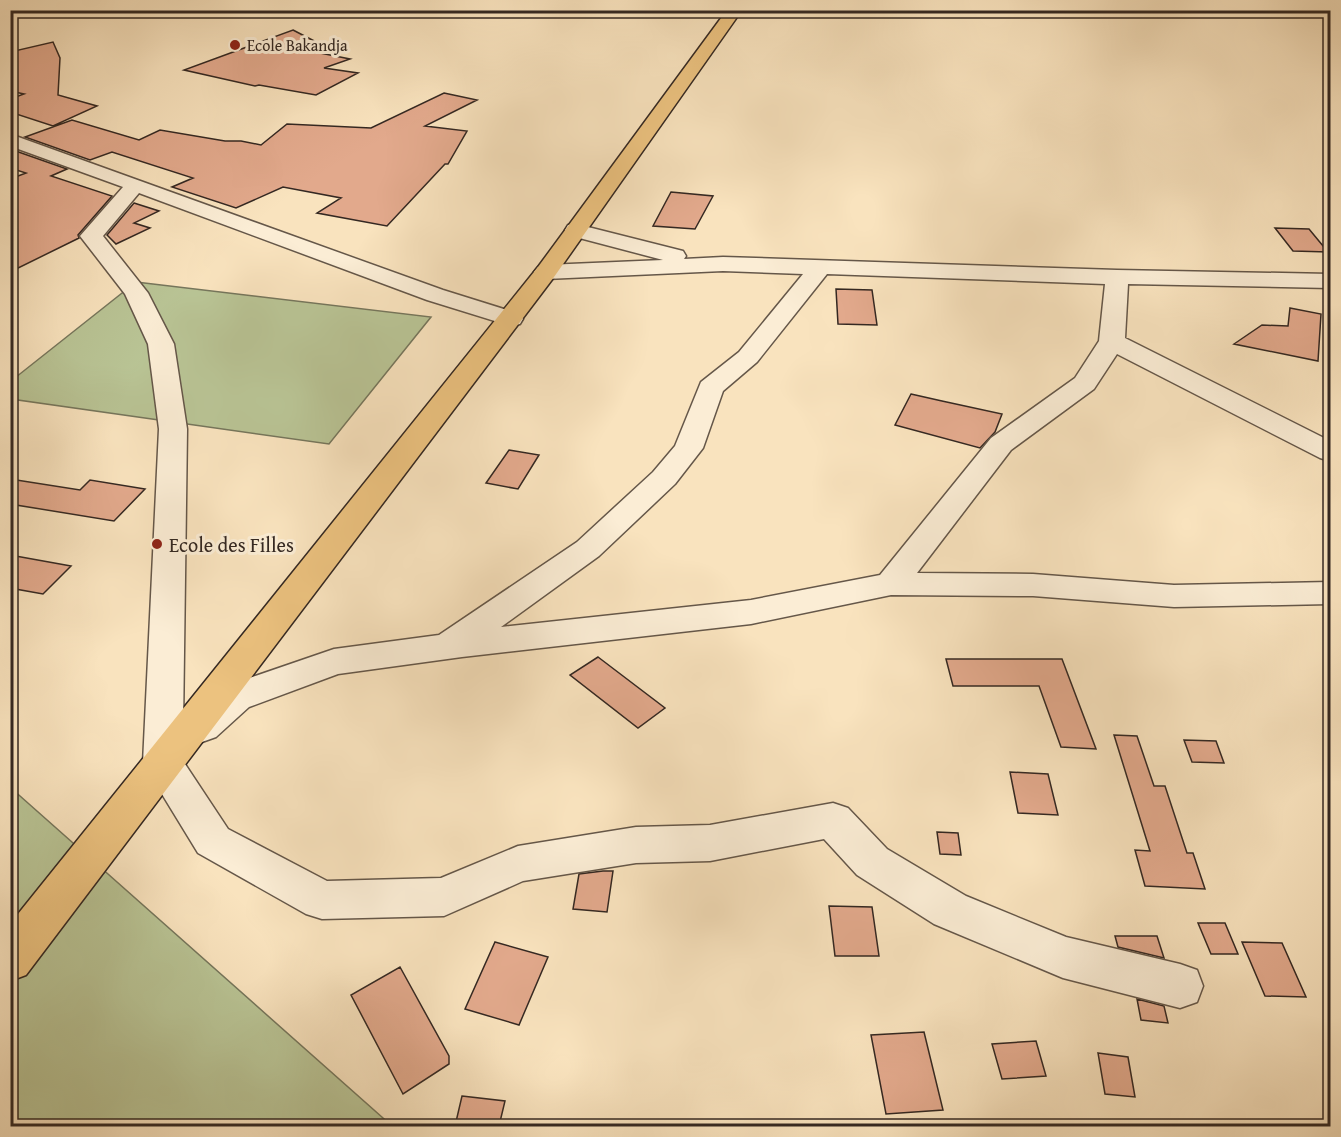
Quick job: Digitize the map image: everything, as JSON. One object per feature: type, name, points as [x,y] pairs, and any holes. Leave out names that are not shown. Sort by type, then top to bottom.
[{"type":"main road","points":[[10,960],[511,319],[735,10]]},
{"type":"street","points":[[10,139],[435,295],[511,319]]},
{"type":"street","points":[[136,185],[90,236],[136,293],[161,344],[173,429],[163,763],[213,841],[322,900],[444,897],[518,864],[636,845],[710,843],[832,820],[872,862],[951,910],[1063,957],[1180,986]]},
{"type":"street","points":[[576,230],[707,265]]},
{"type":"street","points":[[546,272],[707,265],[1330,281]]},
{"type":"street","points":[[440,647],[464,636],[561,570],[588,549],[664,478],[689,448],[711,388],[748,357],[821,267]]},
{"type":"street","points":[[891,584],[1001,444],[1085,383],[1112,341],[1117,277]]},
{"type":"street","points":[[1112,341],[1330,452]]},
{"type":"street","points":[[163,763],[236,697],[334,662],[440,647],[752,612],[891,584],[1033,585],[1174,596],[1330,593]]},
{"type":"green space","points":[[136,282],[431,317],[329,444],[11,399],[11,381]]},
{"type":"green space","points":[[11,788],[392,1126],[11,1126]]},
{"type":"building","points":[[293,30],[320,44],[305,50],[350,59],[324,68],[358,73],[316,95],[255,86],[184,70]]},
{"type":"building","points":[[53,42],[60,58],[58,95],[97,106],[53,126],[10,112],[10,99],[24,94],[10,91],[10,52]]},
{"type":"building","points":[[444,93],[477,100],[425,126],[467,131],[448,164],[445,164],[387,226],[317,213],[341,198],[283,187],[236,208],[172,187],[193,178],[112,152],[90,160],[25,137],[72,120],[139,140],[160,130],[261,145],[287,124],[371,128]]},
{"type":"building","points":[[10,149],[67,169],[51,176],[112,196],[78,235],[79,238],[10,272],[10,179],[26,173],[10,168]]},
{"type":"building","points":[[671,192],[713,196],[695,229],[653,226]]},
{"type":"building","points":[[134,203],[159,211],[134,223],[150,228],[116,244],[107,235]]},
{"type":"building","points":[[1275,228],[1309,229],[1328,252],[1293,251]]},
{"type":"building","points":[[836,289],[872,290],[877,325],[838,324]]},
{"type":"building","points":[[1290,308],[1321,314],[1318,361],[1234,344],[1262,325],[1288,326]]},
{"type":"building","points":[[911,394],[1002,414],[995,432],[980,448],[895,425]]},
{"type":"building","points":[[509,450],[539,455],[518,489],[486,483]]},
{"type":"building","points":[[10,479],[80,490],[90,480],[145,489],[114,521],[10,504]]},
{"type":"building","points":[[10,555],[71,566],[43,594],[10,588]]},
{"type":"building","points":[[598,657],[665,708],[638,728],[570,675]]},
{"type":"building","points":[[946,659],[1062,659],[1096,749],[1061,747],[1039,686],[953,686]]},
{"type":"building","points":[[1114,735],[1137,736],[1154,786],[1165,786],[1187,853],[1193,853],[1205,889],[1145,886],[1135,850],[1150,851]]},
{"type":"building","points":[[1184,740],[1216,741],[1224,763],[1192,762]]},
{"type":"building","points":[[1010,772],[1048,774],[1058,815],[1018,813]]},
{"type":"building","points":[[937,832],[958,833],[961,855],[940,854]]},
{"type":"building","points":[[613,871],[607,912],[573,909],[579,874]]},
{"type":"building","points":[[829,906],[872,907],[879,956],[835,956]]},
{"type":"building","points":[[1198,923],[1225,923],[1238,954],[1211,954]]},
{"type":"building","points":[[1115,936],[1157,936],[1164,958],[1118,947]]},
{"type":"building","points":[[495,942],[548,957],[519,1025],[465,1009]]},
{"type":"building","points":[[1242,942],[1282,943],[1306,997],[1265,996]]},
{"type":"building","points":[[400,967],[449,1056],[449,1064],[403,1094],[351,995]]},
{"type":"building","points":[[1137,999],[1164,1006],[1168,1023],[1141,1020]]},
{"type":"building","points":[[924,1032],[943,1110],[886,1114],[871,1035]]},
{"type":"building","points":[[1036,1041],[1046,1076],[1002,1079],[992,1044]]},
{"type":"building","points":[[1098,1053],[1128,1057],[1135,1097],[1105,1094]]},
{"type":"building","points":[[462,1096],[505,1101],[499,1126],[455,1126]]},
{"type":"place","name":"Ecole Bakandja","points":[[235,45]]},
{"type":"place","name":"Ecole des Filles","points":[[157,544]]}]
